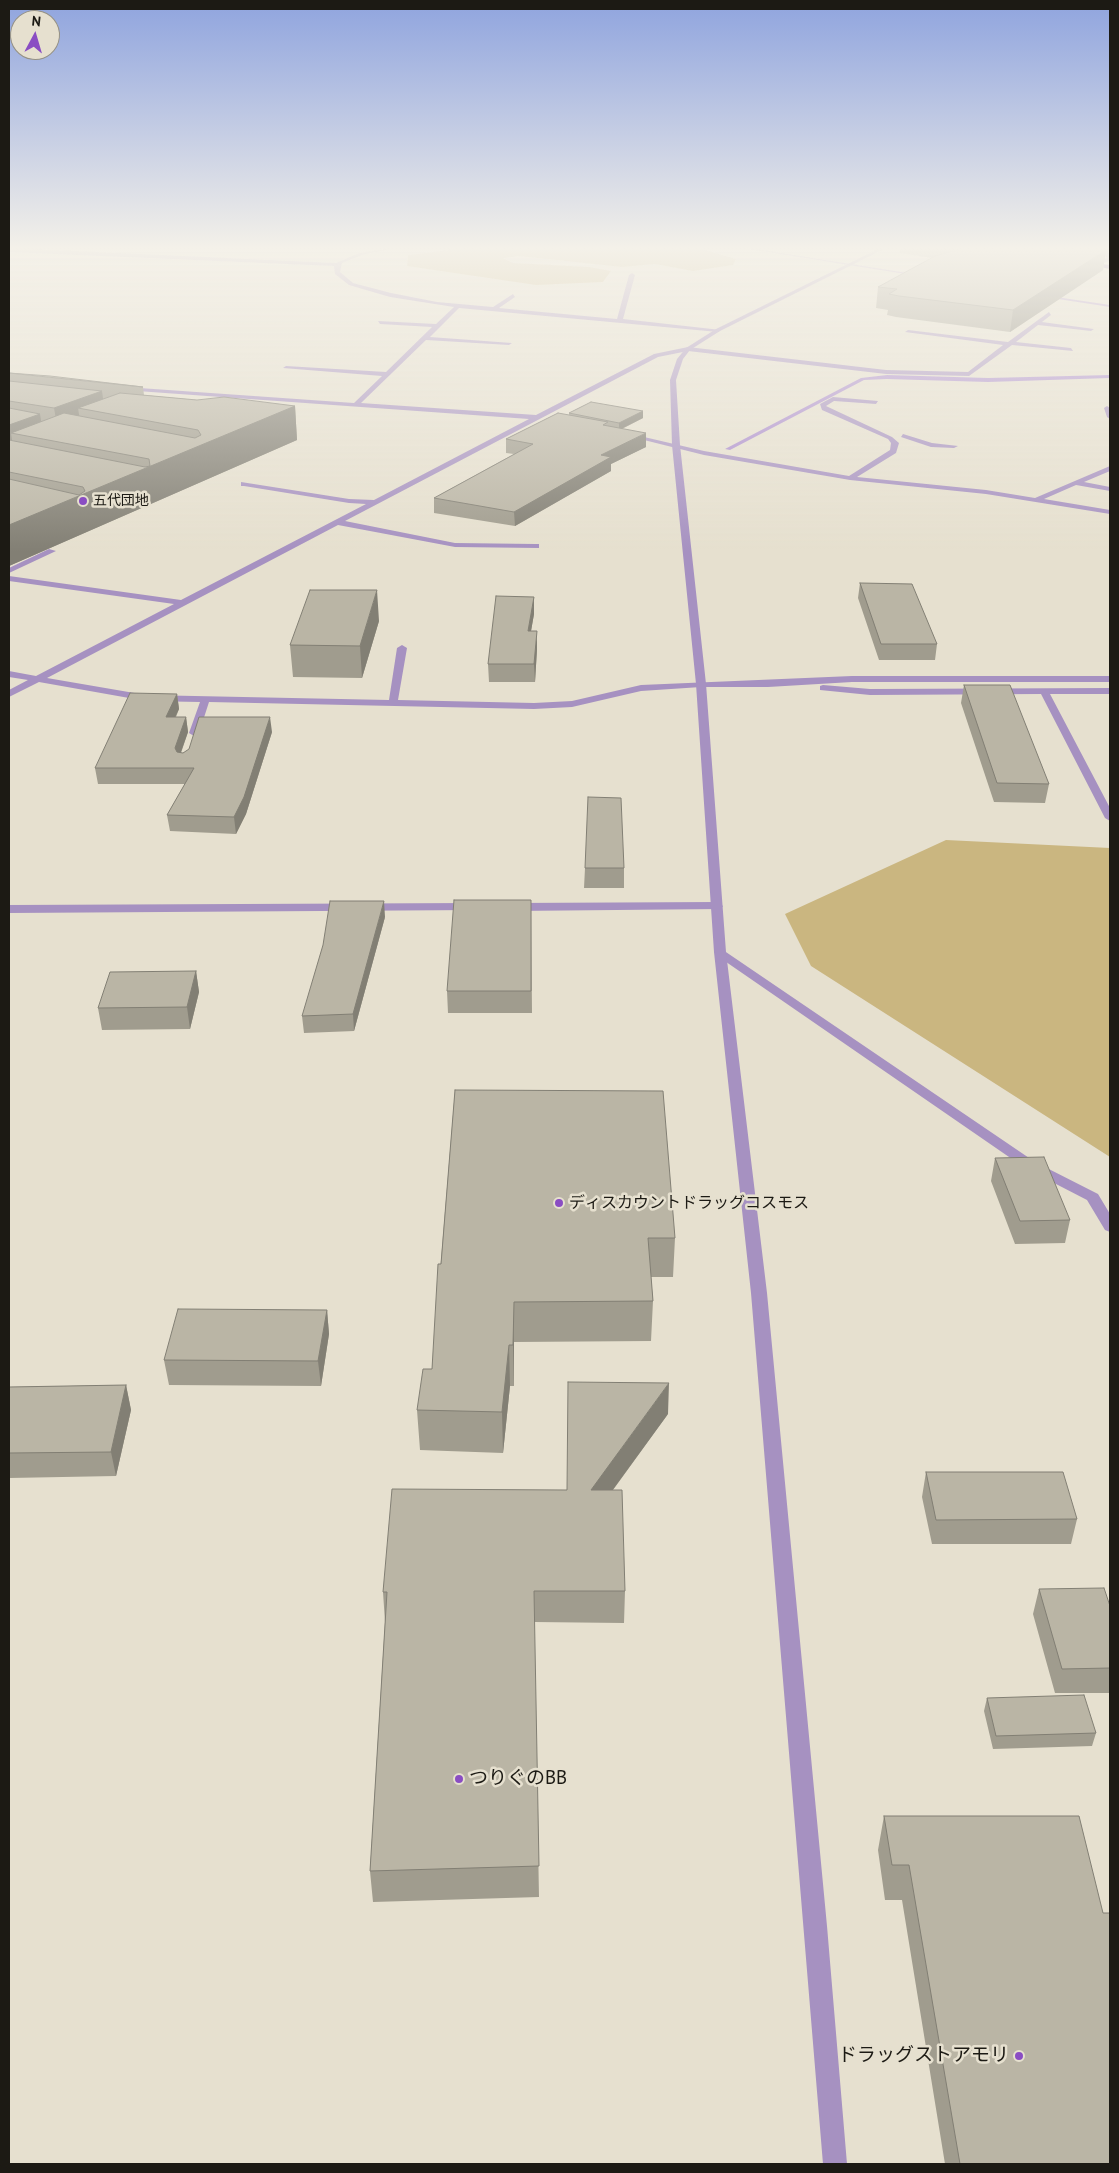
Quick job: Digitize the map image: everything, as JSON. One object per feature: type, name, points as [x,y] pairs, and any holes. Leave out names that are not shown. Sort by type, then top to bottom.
[{"type":"street","points":[[356,405],[413,349]]},
{"type":"street","points":[[9,694],[656,355],[686,349]]},
{"type":"street","points":[[688,349],[680,359],[673,380],[676,445],[701,684],[720,952],[759,1293],[816,1926],[835,2164]]},
{"type":"street","points":[[691,349],[893,373],[969,374],[1002,349]]},
{"type":"street","points":[[1065,349],[1071,350]]},
{"type":"street","points":[[286,368],[388,374]]},
{"type":"street","points":[[893,373],[900,381]]},
{"type":"street","points":[[116,389],[546,419]]},
{"type":"street","points":[[850,478],[893,451],[895,443],[824,409],[822,405],[833,399],[876,402]]},
{"type":"street","points":[[273,405],[281,400]]},
{"type":"street","points":[[1107,408],[1110,417]]},
{"type":"street","points":[[891,440],[918,432]]},
{"type":"street","points":[[620,434],[676,445],[704,453],[850,478],[1037,499],[1110,512]]},
{"type":"street","points":[[904,436],[931,445],[954,446]]},
{"type":"street","points":[[1037,499],[1110,468]]},
{"type":"street","points":[[1075,483],[1110,489]]},
{"type":"street","points":[[244,484],[350,501],[374,502]]},
{"type":"street","points":[[336,522],[455,545],[536,546]]},
{"type":"street","points":[[9,571],[52,551]]},
{"type":"street","points":[[9,578],[183,603]]},
{"type":"street","points":[[393,702],[402,648]]},
{"type":"street","points":[[9,674],[146,698],[572,704],[640,688],[701,684],[768,684],[852,679],[1110,679]]},
{"type":"street","points":[[768,684],[870,692],[1110,691]]},
{"type":"street","points":[[1044,691],[1110,818]]},
{"type":"street","points":[[190,746],[206,698]]},
{"type":"street","points":[[9,909],[717,906]]},
{"type":"street","points":[[720,952],[1030,1165],[1093,1197],[1110,1227]]},
{"type":"shaded area","points":[[946,840],[1110,848],[1110,1157],[811,966],[785,914]]},
{"type":"building","points":[[9,373],[50,376],[143,387]]},
{"type":"building","points":[[9,381],[102,391],[54,408],[9,401]]},
{"type":"building","points":[[120,393],[197,400],[224,397],[295,406],[9,525],[9,479],[79,495],[85,491],[83,487],[9,472],[9,440],[145,467],[150,466],[149,459],[11,433],[64,413],[195,438],[201,435],[198,430],[78,408]]},
{"type":"building","points":[[591,402],[643,411],[619,423],[569,413]]},
{"type":"building","points":[[9,408],[40,414],[9,425]]},
{"type":"building","points":[[558,413],[608,422],[603,425],[646,433],[601,455],[611,457],[514,512],[434,498],[533,444],[506,439]]},
{"type":"building","points":[[860,583],[912,584],[937,644],[881,644]]},
{"type":"building","points":[[310,590],[377,590],[360,646],[290,645]]},
{"type":"building","points":[[496,596],[534,597],[528,631],[537,631],[534,664],[488,664]]},
{"type":"building","points":[[964,685],[1010,685],[1049,784],[997,783]]},
{"type":"building","points":[[130,693],[177,694],[166,717],[186,717],[175,748],[177,752],[183,753],[189,749],[199,717],[270,717],[244,797],[234,817],[167,815],[194,768],[95,768]]},
{"type":"building","points":[[588,797],[621,798],[624,868],[585,868]]},
{"type":"building","points":[[454,900],[531,900],[531,991],[447,991]]},
{"type":"building","points":[[330,901],[384,901],[353,1014],[302,1016],[323,945]]},
{"type":"building","points":[[196,971],[187,1007],[98,1008],[110,972]]},
{"type":"building","points":[[455,1090],[663,1091],[675,1238],[648,1238],[653,1301],[514,1302],[513,1345],[509,1345],[502,1412],[417,1410],[423,1369],[432,1369],[438,1264],[441,1264]]},
{"type":"building","points":[[1044,1157],[1070,1220],[1020,1221],[995,1158]]},
{"type":"building","points":[[178,1309],[327,1310],[318,1361],[164,1360]]},
{"type":"building","points":[[568,1382],[669,1383],[591,1490],[622,1490],[625,1591],[534,1591],[539,1866],[370,1871],[387,1592],[383,1592],[392,1489],[567,1490]]},
{"type":"building","points":[[126,1385],[111,1452],[9,1453],[9,1387]]},
{"type":"building","points":[[926,1472],[1063,1472],[1077,1519],[936,1520]]},
{"type":"building","points":[[1104,1588],[1110,1606],[1110,1668],[1062,1669],[1039,1589]]},
{"type":"building","points":[[1084,1695],[1096,1733],[996,1736],[987,1698]]},
{"type":"building","points":[[884,1816],[1079,1816],[1103,1913],[1110,1913],[1110,2164],[960,2164],[909,1865],[892,1865]]},
{"type":"waterway","points":[[728,449],[863,379],[887,377],[988,380],[1110,377]]},
{"type":"place","name":"五代団地","points":[[83,501]]},
{"type":"place","name":"ディスカウントドラッグコスモス","points":[[559,1203]]},
{"type":"place","name":"つりぐのBB","points":[[459,1779]]},
{"type":"place","name":"ドラッグストアモリ","points":[[1019,2056]]}]
